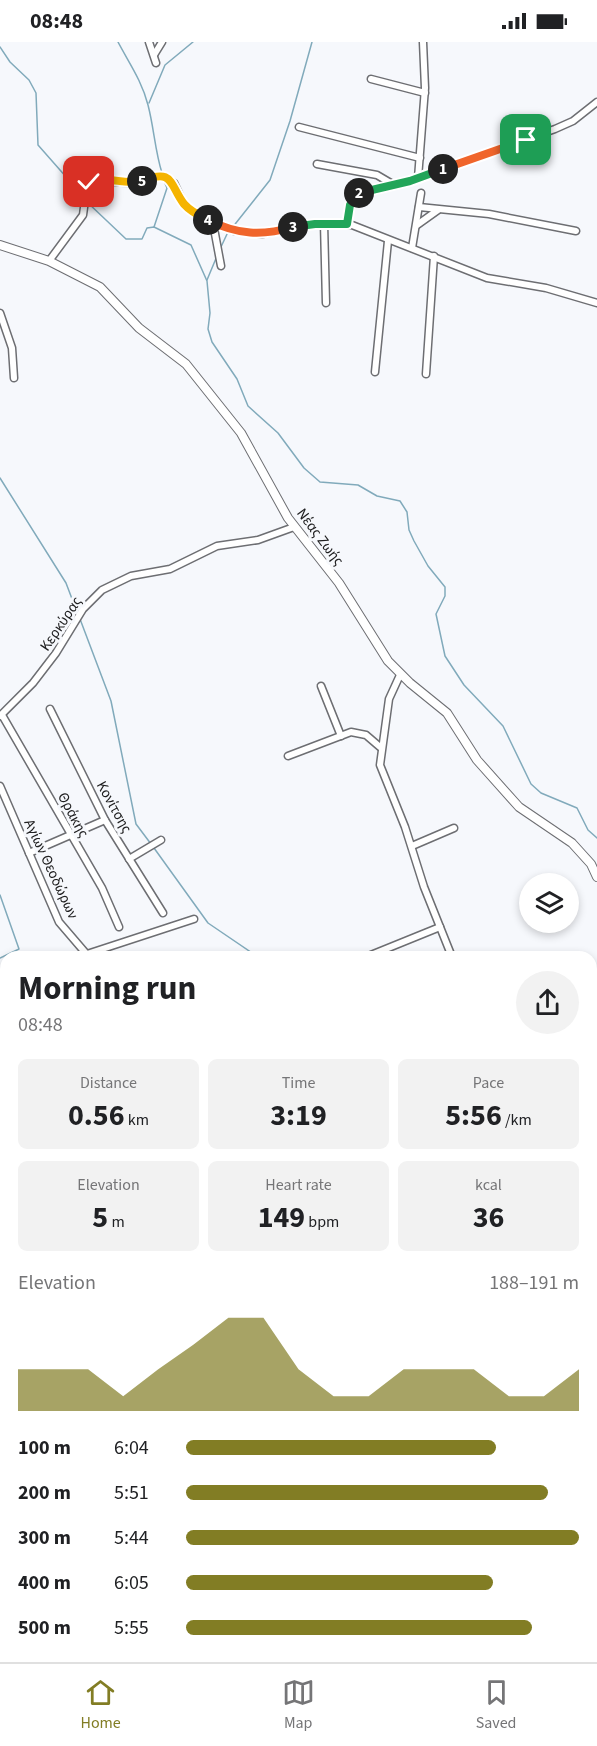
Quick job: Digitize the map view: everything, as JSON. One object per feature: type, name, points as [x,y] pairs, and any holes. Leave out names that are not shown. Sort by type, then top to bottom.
[{"type":"street","points":[[149,42],[156,63]]},
{"type":"street","points":[[154,55],[162,42]]},
{"type":"street","points":[[418,178],[425,93],[423,42]]},
{"type":"street","points":[[371,79],[425,93]]},
{"type":"street","points":[[347,224],[350,205],[359,193],[418,178],[567,125],[597,102]]},
{"type":"street","points":[[299,127],[420,158]]},
{"type":"street","points":[[317,164],[378,175],[393,185]]},
{"type":"street","points":[[49,261],[81,219],[86,203],[87,185],[93,180],[131,183],[163,176],[174,183],[186,206],[213,223],[234,231],[256,234],[324,223],[347,224],[487,278],[546,288],[597,303]]},
{"type":"street","points":[[412,248],[421,193]]},
{"type":"street","points":[[419,207],[489,214],[576,231]]},
{"type":"street","points":[[417,225],[438,209]]},
{"type":"street","points":[[213,223],[221,266]]},
{"type":"street","points":[[324,223],[326,303]]},
{"type":"street","points":[[375,372],[388,241]]},
{"type":"street","name":"Νέας Ζωής","points":[[0,245],[49,261],[105,291],[139,328],[186,364],[241,433],[294,527],[339,583],[377,645],[400,675],[447,713],[477,760],[519,807],[572,843],[591,864],[597,877]]},
{"type":"street","points":[[426,374],[434,256]]},
{"type":"street","points":[[0,313],[12,348],[14,378]]},
{"type":"street","name":"Κερκύρας","points":[[1,716],[33,683],[56,653],[83,609],[102,590],[131,576],[170,569],[211,548],[258,540],[294,527]]},
{"type":"street","points":[[400,675],[389,699],[380,747],[382,774],[412,846],[450,951]]},
{"type":"street","points":[[321,686],[341,736]]},
{"type":"street","name":"Κονίτσης","points":[[50,709],[105,820],[163,913]]},
{"type":"street","name":"Θράκης","points":[[1,716],[105,894],[119,927]]},
{"type":"street","points":[[288,756],[358,732],[380,747]]},
{"type":"street","name":"Αγίων Θεοδώρων","points":[[0,786],[59,922],[84,951]]},
{"type":"street","points":[[29,853],[105,820]]},
{"type":"street","points":[[412,846],[454,828]]},
{"type":"street","points":[[129,859],[161,840]]},
{"type":"street","points":[[102,951],[194,919]]},
{"type":"street","points":[[381,951],[440,927]]},
{"type":"waterway","points":[[118,42],[145,96],[162,173]]},
{"type":"waterway","points":[[149,103],[165,65],[193,42]]},
{"type":"waterway","points":[[232,228],[270,180],[290,121],[312,42]]},
{"type":"waterway","points":[[0,47],[10,62],[29,80],[36,93],[38,145],[82,195]]},
{"type":"waterway","points":[[154,227],[167,188],[164,181]]},
{"type":"waterway","points":[[87,202],[126,239],[142,239],[147,228],[154,227],[191,245],[207,281],[210,313],[208,329],[212,342],[237,379],[248,406],[278,433],[304,468],[320,482],[358,485],[377,496],[400,501],[407,512],[409,530],[414,541],[428,566],[445,587],[445,596],[436,614],[445,656],[464,685],[503,726],[531,784],[541,793],[577,808],[588,830],[597,838]]},
{"type":"waterway","points":[[220,249],[228,232]]},
{"type":"waterway","points":[[207,280],[217,256]]},
{"type":"waterway","points":[[0,478],[66,583],[77,612]]},
{"type":"waterway","points":[[80,619],[111,701],[136,824],[151,844]]},
{"type":"waterway","points":[[154,848],[208,923],[249,951]]},
{"type":"waterway","points":[[0,895],[19,949],[15,951]]},
{"type":"route","points":[[89,182],[104,179],[118,183],[131,183],[151,177],[167,177],[174,183],[186,206],[195,213],[234,231],[262,234],[315,224],[347,224],[350,205],[359,193],[410,181],[526,140]]}]
